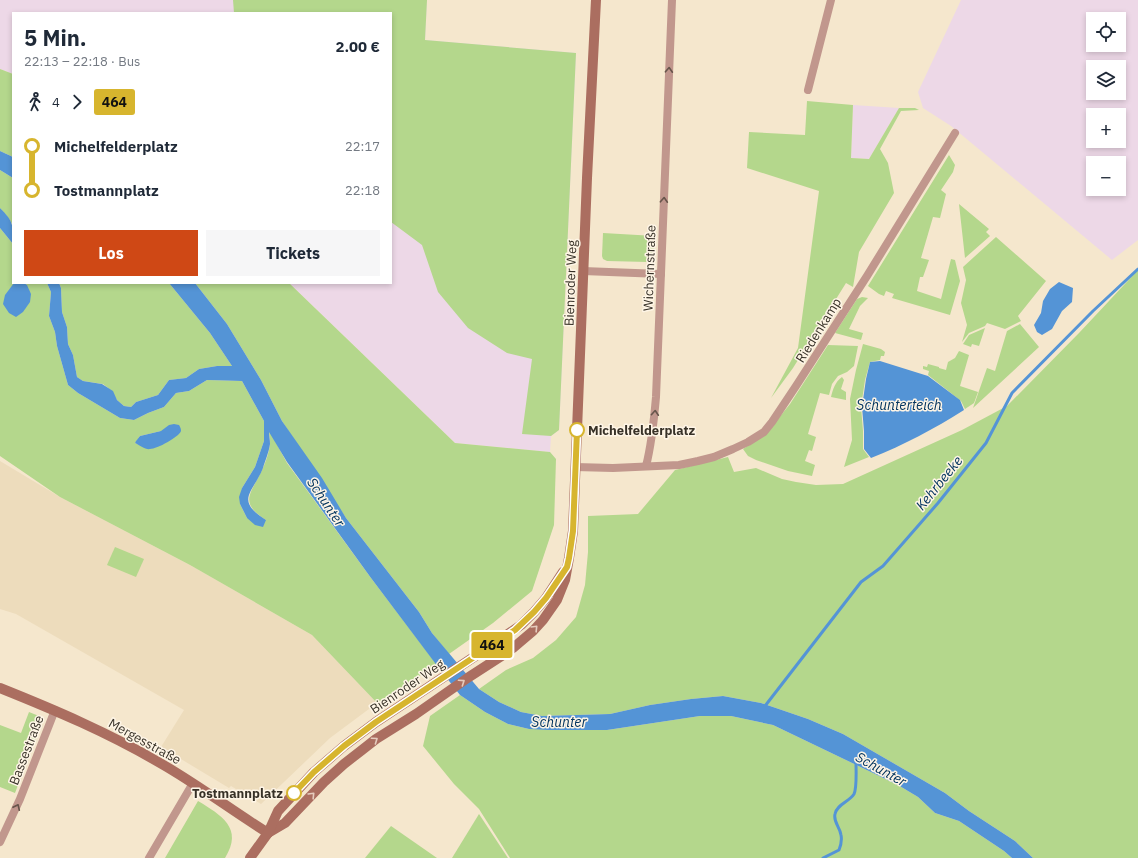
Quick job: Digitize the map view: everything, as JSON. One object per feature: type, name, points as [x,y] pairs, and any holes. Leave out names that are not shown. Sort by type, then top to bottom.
[{"type":"main road","name":"Bienroder Weg","points":[[268,833],[285,823],[324,782],[376,739],[513,648],[533,631],[557,600],[565,580],[573,531],[583,271],[596,0]]},
{"type":"main road","name":"Bienroder Weg","points":[[250,858],[268,833],[278,811],[314,772],[344,746],[376,722],[515,630],[546,598],[567,567]]},
{"type":"main road","name":"Mergesstraße","points":[[0,688],[54,710],[136,749],[193,783],[268,833]]},
{"type":"street","name":"Wichernstraße","points":[[646,466],[654,427],[672,0]]},
{"type":"street","points":[[808,90],[831,0]]},
{"type":"street","name":"Riedenkamp","points":[[646,466],[679,465],[698,462],[714,457],[748,442],[764,432],[796,386],[867,276],[955,132]]},
{"type":"street","points":[[583,271],[661,274]]},
{"type":"street","points":[[575,467],[614,468],[646,466]]},
{"type":"street","name":"Bassestraße","points":[[0,842],[20,799],[54,710]]},
{"type":"street","points":[[149,858],[193,783]]},
{"type":"shaded area","points":[[0,0],[427,0],[425,40],[576,53],[559,430],[551,436],[550,452],[455,443],[290,284],[392,284],[392,12],[12,12],[12,74],[0,69]]},
{"type":"shaded area","points":[[961,0],[1138,0],[1138,240],[1112,260],[951,126],[923,108],[918,92]]},
{"type":"shaded area","points":[[853,105],[899,108],[869,159],[851,158]]},
{"type":"shaded area","points":[[0,461],[60,497],[190,565],[312,635],[377,703],[330,738],[261,804],[231,786],[229,788],[161,747],[184,710],[16,614],[0,609]]},
{"type":"green space","points":[[233,0],[427,0],[425,40],[576,53],[559,430],[551,436],[522,434],[532,359],[507,353],[468,328],[438,292],[422,245],[392,223],[392,12],[234,12]]},
{"type":"green space","points":[[0,69],[12,74],[12,157],[0,151]]},
{"type":"green space","points":[[807,101],[853,105],[851,158],[869,159],[899,108],[915,108],[919,110],[901,111],[880,149],[888,163],[894,193],[859,252],[853,287],[846,283],[793,368],[771,398],[798,348],[819,191],[747,168],[749,132],[805,135]]},
{"type":"green space","points":[[949,155],[955,165],[953,172],[941,190],[946,194],[940,218],[933,217],[921,258],[929,260],[923,277],[920,277],[917,291],[941,299],[951,259],[955,260],[960,281],[950,315],[892,298],[894,294],[886,291],[884,296],[868,286]]},
{"type":"green space","points":[[0,170],[12,177],[12,224],[0,208]]},
{"type":"green space","points":[[959,204],[989,229],[986,232],[990,236],[965,258]]},
{"type":"green space","points":[[0,228],[12,243],[12,284],[47,284],[51,292],[49,316],[55,332],[57,346],[68,385],[78,393],[120,418],[134,420],[164,407],[176,393],[189,391],[207,380],[242,381],[264,421],[264,441],[255,467],[242,488],[240,504],[247,518],[266,520],[257,514],[252,508],[249,497],[268,453],[270,443],[269,430],[287,463],[437,665],[377,703],[312,635],[190,565],[60,497],[0,456]],"holes":[[[161,431],[146,448],[135,443],[140,436]]]},
{"type":"green space","points":[[603,233],[655,236],[655,247],[652,257],[648,262],[607,261],[603,259],[602,256]]},
{"type":"green space","points":[[996,237],[1046,281],[1018,316],[1021,321],[1005,329],[987,323],[985,326],[969,333],[962,342],[967,325],[961,303],[966,280],[963,267]]},
{"type":"green space","points":[[1138,270],[1138,858],[1033,858],[1015,841],[969,811],[945,793],[843,734],[808,719],[761,703],[723,696],[650,705],[610,714],[542,716],[521,712],[499,702],[479,689],[506,670],[533,658],[556,640],[576,617],[585,585],[588,552],[588,516],[638,514],[675,470],[728,457],[734,472],[756,468],[782,479],[796,482],[816,485],[843,484],[962,430],[1007,406],[1079,333]]},
{"type":"green space","points":[[59,284],[170,284],[210,333],[232,366],[217,366],[199,369],[186,378],[169,380],[158,395],[136,402],[131,407],[124,406],[117,400],[112,391],[103,384],[83,381],[77,377],[73,355],[68,344],[67,327],[62,312],[61,288]]},
{"type":"green space","points":[[196,284],[290,284],[455,443],[550,452],[556,459],[554,525],[532,591],[493,623],[449,654],[432,633],[419,612],[346,518],[282,421],[261,380],[227,324]]},
{"type":"green space","points":[[862,297],[868,298],[860,306],[849,329],[863,333],[861,340],[835,333],[857,299]]},
{"type":"green space","points":[[1020,324],[1039,347],[973,408],[987,368],[995,371],[1007,331]]},
{"type":"green space","points":[[985,328],[979,346],[972,344],[971,347],[963,344],[969,335]]},
{"type":"green space","points":[[863,344],[881,349],[885,352],[884,356],[881,356],[880,360],[870,362],[865,380],[861,407],[863,449],[869,457],[844,467],[852,440],[850,399]]},
{"type":"green space","points":[[828,345],[858,346],[854,366],[847,372],[838,376],[832,384],[829,395],[820,393],[808,434],[816,437],[812,451],[809,450],[805,461],[815,465],[812,476],[788,471],[748,456],[743,449],[766,434],[790,404]]},
{"type":"green space","points":[[959,351],[969,355],[960,386],[978,392],[974,403],[965,409],[961,401],[928,375],[929,371],[923,369],[923,366],[927,367],[928,364],[946,370],[948,362],[955,358]]},
{"type":"green space","points":[[842,377],[844,380],[841,389],[846,392],[846,400],[831,397],[836,383]]},
{"type":"green space","points":[[115,547],[144,559],[136,577],[107,565]]},
{"type":"green space","points":[[460,695],[485,712],[508,724],[529,729],[607,730],[700,716],[731,716],[773,725],[898,785],[918,797],[935,813],[959,821],[1012,858],[510,858],[479,809],[454,784],[423,746],[430,716]]},
{"type":"green space","points":[[29,712],[39,716],[41,725],[15,793],[0,787],[0,725],[21,733]]},
{"type":"green space","name":"Tostmannplatz","points":[[198,801],[222,817],[231,830],[232,838],[230,848],[225,858],[165,858]]},
{"type":"green space","points":[[479,814],[508,858],[452,858]]},
{"type":"green space","points":[[391,826],[437,858],[365,858]]},
{"type":"water","points":[[0,151],[12,157],[12,177],[0,170]]},
{"type":"water","points":[[0,208],[12,224],[12,243],[0,228]]},
{"type":"water","points":[[1059,282],[1073,288],[1072,302],[1062,311],[1052,329],[1042,335],[1037,332],[1034,325],[1041,313],[1043,301],[1050,289]]},
{"type":"water","points":[[13,284],[26,284],[31,294],[30,302],[23,312],[16,317],[9,313],[3,304],[5,295]]},
{"type":"water","name":"Schunter","points":[[47,284],[59,284],[61,288],[62,312],[67,327],[68,344],[73,355],[77,377],[83,381],[102,384],[113,391],[117,400],[124,406],[131,407],[136,402],[158,395],[169,380],[186,378],[199,369],[217,366],[232,366],[210,333],[170,284],[196,284],[227,324],[261,380],[282,421],[322,478],[346,518],[419,612],[432,633],[479,689],[499,702],[521,712],[542,716],[610,714],[650,705],[723,696],[761,703],[808,719],[843,734],[945,793],[969,811],[1015,841],[1033,858],[1012,858],[959,821],[935,813],[918,797],[898,785],[773,725],[731,716],[700,716],[607,730],[548,730],[529,729],[508,724],[485,712],[460,695],[435,663],[287,462],[269,432],[270,444],[268,453],[259,477],[251,490],[248,501],[256,513],[266,520],[263,527],[255,525],[247,518],[240,504],[239,497],[242,488],[255,467],[264,441],[264,421],[242,381],[207,380],[189,391],[176,393],[164,407],[134,420],[120,418],[78,393],[68,385],[57,346],[55,332],[49,316],[51,292]]},
{"type":"water","name":"Schunterteich","points":[[880,361],[928,376],[960,400],[964,410],[919,436],[871,458],[864,449],[862,407],[870,362]]},
{"type":"water","points":[[169,425],[179,425],[181,431],[162,445],[148,449],[135,443],[140,436],[161,431]]},
{"type":"waterway","name":"Kehrbeeke","points":[[765,706],[861,582],[883,566],[938,503],[986,443],[1012,393],[1093,311],[1138,269]]},
{"type":"waterway","name":"Schunter","points":[[823,858],[839,850],[840,848],[841,837],[835,820],[835,814],[838,808],[854,794],[856,783],[856,763]]},
{"type":"bus line","name":"464","points":[[294,793],[314,772],[344,746],[376,722],[515,630],[546,598],[567,567],[569,558],[573,531],[577,430]]},
{"type":"place","name":"Michelfelderplatz","points":[[577,430]]},
{"type":"place","name":"Tostmannplatz","points":[[294,793]]}]
